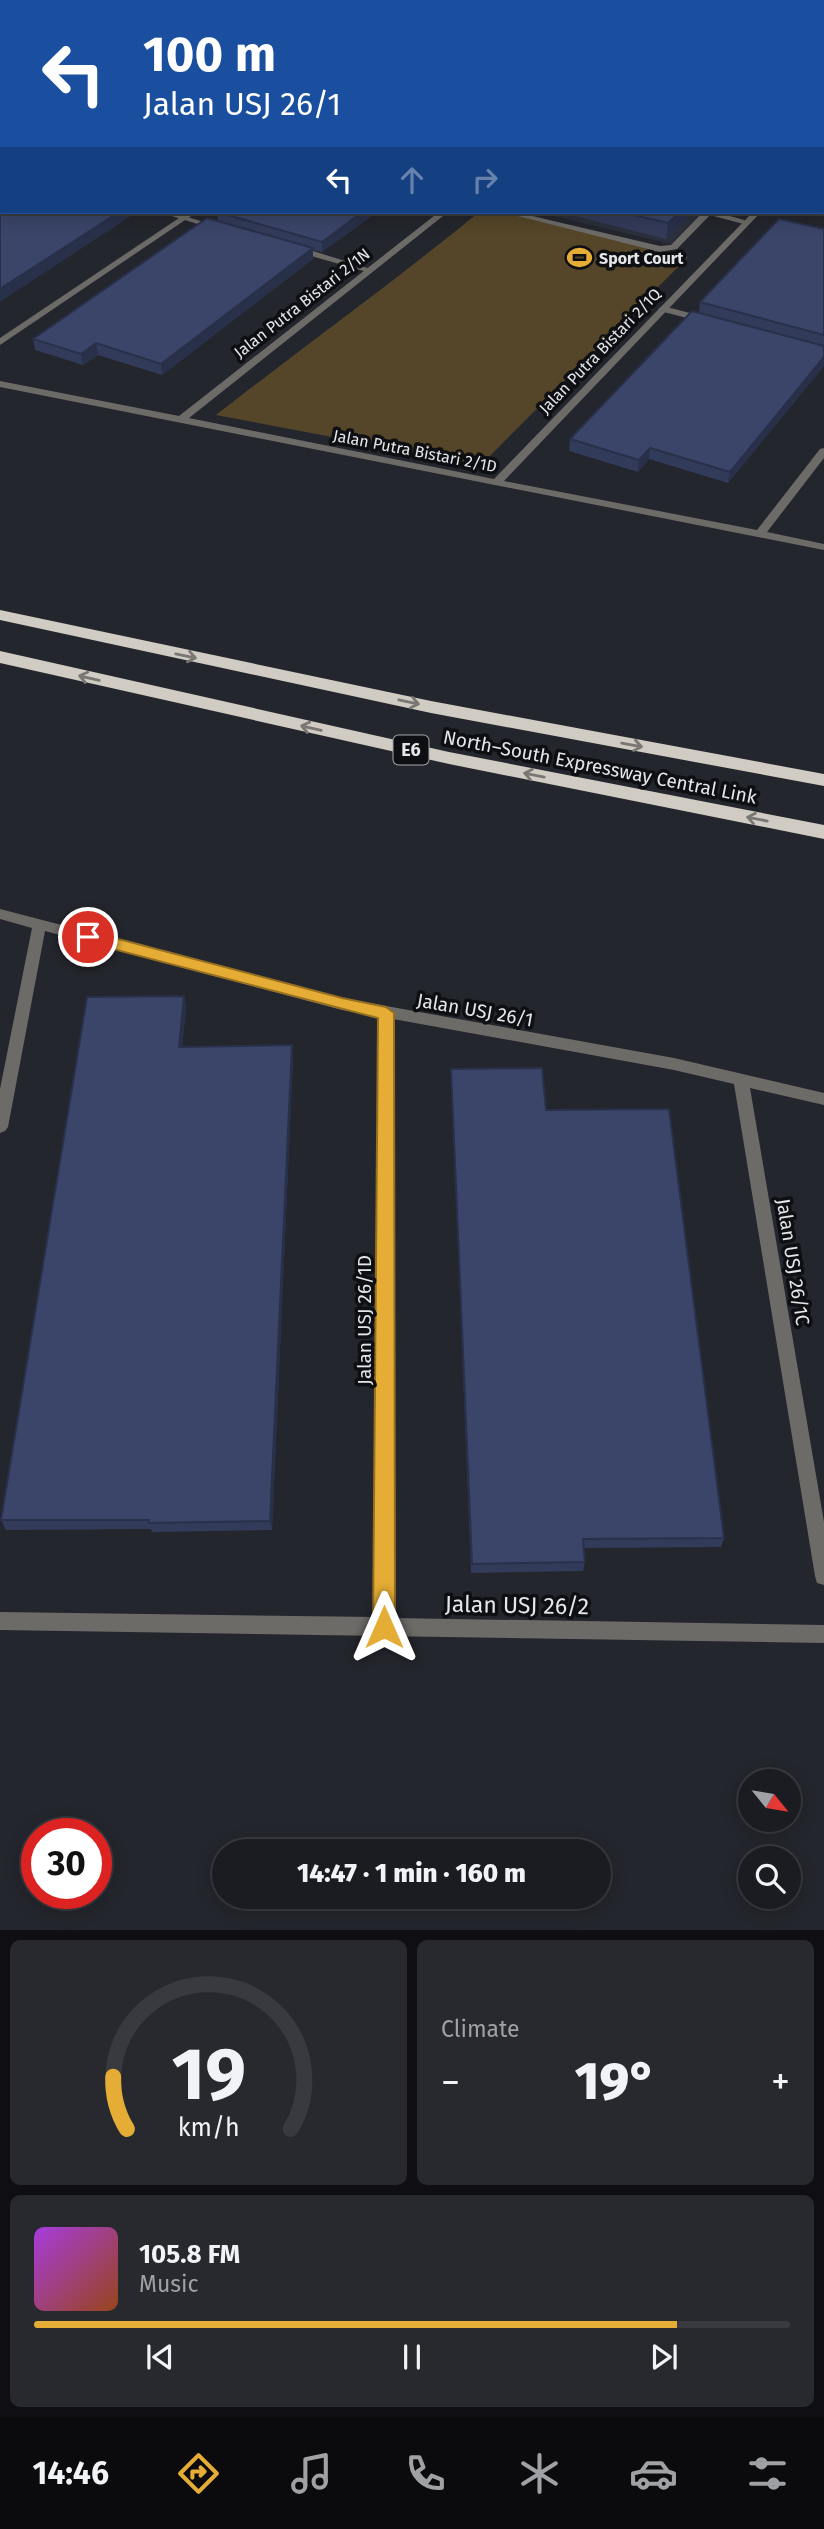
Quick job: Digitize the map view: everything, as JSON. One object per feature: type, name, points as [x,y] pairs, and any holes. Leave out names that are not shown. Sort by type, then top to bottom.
[{"type":"highway","name":"North–South Expressway Central Link","points":[[0,615],[418,704],[824,780]]},
{"type":"highway","name":"North–South Expressway Central Link","points":[[0,657],[449,758],[824,832]]},
{"type":"street","name":"Jalan Putra Bistari 2/1N","points":[[181,420],[441,214]]},
{"type":"street","points":[[514,214],[660,249],[674,247],[706,214]]},
{"type":"street","points":[[716,214],[747,222]]},
{"type":"street","name":"Jalan Putra Bistari 2/1Q","points":[[496,483],[755,214]]},
{"type":"street","points":[[0,342],[189,215],[224,229]]},
{"type":"street","points":[[290,247],[370,270]]},
{"type":"street","points":[[663,309],[717,324]]},
{"type":"street","name":"Jalan Putra Bistari 2/1D","points":[[0,384],[824,547]]},
{"type":"street","points":[[760,535],[824,451]]},
{"type":"street","name":"Jalan USJ 26/1","points":[[0,914],[342,1004],[674,1064],[824,1099]]},
{"type":"street","points":[[0,1127],[40,924]]},
{"type":"street","name":"Jalan USJ 26/1D","points":[[384,1627],[386,1013]]},
{"type":"street","name":"Jalan USJ 26/1C","points":[[741,1079],[824,1576]]},
{"type":"street","name":"Jalan USJ 26/2","points":[[0,1621],[824,1634]]},
{"type":"shaded area","points":[[476,214],[526,214],[688,257],[481,465],[216,415]]},
{"type":"shaded area","points":[[545,214],[700,214],[671,244]]},
{"type":"building","points":[[0,214],[116,214],[0,289]]},
{"type":"building","points":[[224,214],[359,214],[322,242]]},
{"type":"building","points":[[630,214],[678,214],[668,223]]},
{"type":"building","points":[[207,218],[313,248],[161,364],[96,343],[81,354],[33,339]]},
{"type":"building","points":[[779,219],[824,229],[824,335],[700,302]]},
{"type":"building","points":[[692,311],[824,346],[824,357],[730,472],[650,448],[639,460],[570,439]]},
{"type":"building","points":[[184,996],[179,1047],[292,1045],[270,1521],[149,1523],[149,1520],[1,1520],[87,997]]},
{"type":"building","points":[[542,1068],[546,1110],[669,1109],[724,1538],[583,1539],[585,1562],[472,1564],[451,1069]]},
{"type":"place","name":"Sport Court","points":[[579,258]]},
{"type":"route","points":[[88,937],[342,1004],[386,1013],[384,1627]]}]
